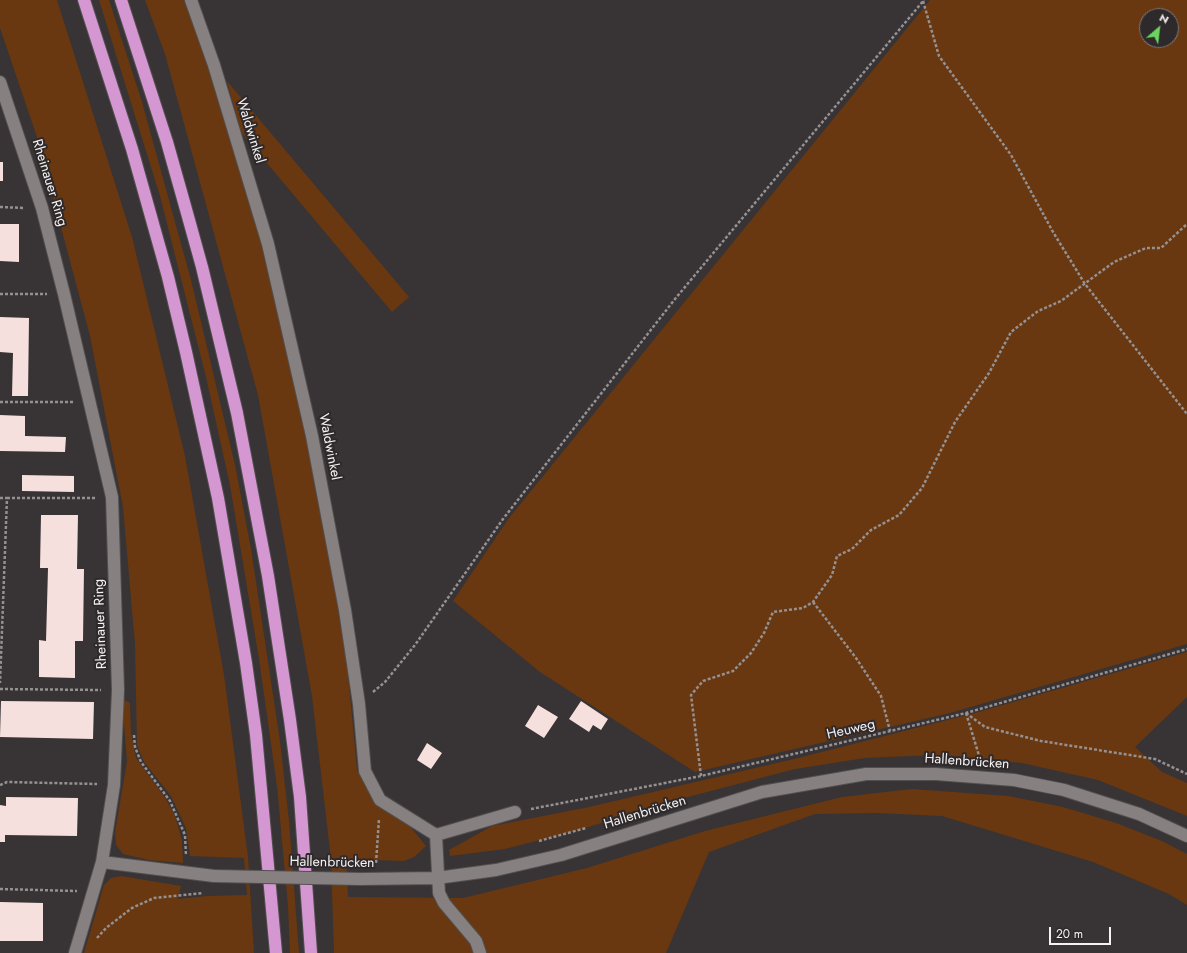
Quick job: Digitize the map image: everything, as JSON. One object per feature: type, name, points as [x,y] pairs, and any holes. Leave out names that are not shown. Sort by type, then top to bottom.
[{"type":"highway","points":[[84,0],[132,149],[168,277],[218,498],[244,647],[256,735],[276,953]]},
{"type":"highway","points":[[121,0],[165,134],[195,240],[237,413],[268,576],[290,720],[300,796],[312,953]]},
{"type":"street","name":"Waldwinkel","points":[[192,0],[214,65],[268,244],[312,436],[345,610],[358,704],[365,771],[380,800]]},
{"type":"street","name":"Rheinauer Ring","points":[[0,82],[42,208],[64,294],[112,498],[118,690],[114,785],[102,862],[76,953]]},
{"type":"street","name":"Hallenbrücken","points":[[102,862],[214,876],[437,878],[496,870],[561,855],[762,792],[866,774],[936,774],[1014,780],[1064,790],[1139,814],[1187,836]]},
{"type":"street","points":[[380,800],[436,835],[515,812]]},
{"type":"street","points":[[436,835],[437,878],[439,893],[444,903],[476,941],[480,953]]},
{"type":"path","points":[[358,704],[385,682],[415,645],[503,519],[674,299],[924,0]]},
{"type":"path","points":[[924,0],[939,56],[1011,155],[1053,232],[1085,284],[1187,414]]},
{"type":"path","points":[[0,208],[42,208]]},
{"type":"path","points":[[701,776],[698,740],[691,695],[703,681],[733,671],[751,653],[764,633],[773,612],[803,608],[813,602],[832,575],[837,556],[852,549],[871,530],[899,515],[922,488],[955,422],[990,373],[1011,332],[1038,311],[1060,301],[1114,262],[1146,248],[1161,248],[1187,224]]},
{"type":"path","points":[[0,294],[64,294]]},
{"type":"path","points":[[0,402],[89,402]]},
{"type":"path","points":[[0,498],[112,498]]},
{"type":"path","points":[[0,683],[7,498]]},
{"type":"path","points":[[813,602],[856,658],[882,696],[890,731]]},
{"type":"path","name":"Heuweg","points":[[515,812],[701,776],[966,713],[1187,649]]},
{"type":"path","points":[[0,689],[118,690]]},
{"type":"path","points":[[966,713],[982,762]]},
{"type":"path","points":[[966,713],[985,727],[1041,741],[1156,759],[1187,774]]},
{"type":"path","points":[[134,732],[135,747],[141,762],[170,801],[184,835],[187,860]]},
{"type":"path","points":[[0,785],[7,782],[114,785]]},
{"type":"path","points":[[376,864],[380,800]]},
{"type":"path","points":[[0,889],[94,891]]},
{"type":"path","points":[[96,939],[106,928],[132,908],[154,898],[187,894]]},
{"type":"shaded area","points":[[0,0],[57,0],[132,237],[185,456],[224,675],[248,857],[254,953],[84,953],[104,885],[111,878],[121,876],[181,886],[178,899],[207,896],[247,895],[244,858],[190,856],[186,828],[171,796],[144,762],[137,745],[135,644],[123,507],[90,336],[37,137],[0,28]]},
{"type":"shaded area","points":[[99,0],[109,0],[142,102],[191,280],[235,465],[251,549],[280,741],[289,821],[299,953],[290,953],[288,906],[277,786],[259,659],[230,485],[206,377],[160,196]]},
{"type":"shaded area","points":[[145,0],[187,0],[256,224],[286,343],[310,449],[346,653],[357,770],[379,808],[384,808],[409,825],[426,846],[414,857],[404,861],[346,859],[348,897],[463,898],[587,868],[705,831],[842,797],[912,789],[1008,796],[1063,807],[1116,823],[1162,841],[1187,854],[1187,905],[1169,894],[1093,862],[942,816],[877,813],[815,814],[709,852],[666,953],[334,953],[331,859],[312,696],[258,395],[165,54]]},
{"type":"shaded area","points":[[930,0],[1187,0],[1187,644],[950,713],[695,772],[540,672],[453,601],[509,518]]},
{"type":"shaded area","points":[[227,81],[409,297],[392,312],[240,131]]},
{"type":"shaded area","points":[[1187,652],[1187,697],[1135,747],[1162,772],[1187,783],[1187,816],[1098,780],[1022,763],[935,755],[865,758],[795,769],[665,803],[582,829],[505,849],[450,856],[449,850],[492,826],[589,807],[798,758],[975,713]]},
{"type":"shaded area","points":[[122,699],[130,703],[131,733],[136,758],[166,799],[175,816],[182,840],[183,863],[149,860],[123,854],[116,845],[115,832],[127,762]]},
{"type":"building","points":[[0,162],[3,162],[3,181],[0,181]]},
{"type":"building","points":[[0,224],[19,224],[19,262],[0,261]]},
{"type":"building","points":[[0,317],[29,318],[28,396],[12,396],[13,353],[0,352]]},
{"type":"building","points":[[0,415],[25,416],[25,436],[66,437],[65,452],[0,451]]},
{"type":"building","points":[[22,475],[74,476],[74,492],[22,491]]},
{"type":"building","points":[[41,515],[78,515],[77,569],[84,569],[83,641],[75,641],[75,678],[39,677],[39,640],[46,641],[48,568],[40,568]]},
{"type":"building","points":[[1,701],[94,702],[93,739],[0,737]]},
{"type":"building","points":[[581,701],[608,719],[601,730],[593,725],[589,732],[569,719]]},
{"type":"building","points":[[538,705],[558,717],[544,738],[525,726]]},
{"type":"building","points":[[427,743],[442,753],[431,769],[417,760]]},
{"type":"building","points":[[6,797],[78,798],[77,836],[5,835],[5,842],[0,842],[0,805],[6,806]]},
{"type":"building","points":[[0,902],[43,903],[43,941],[0,941]]}]
